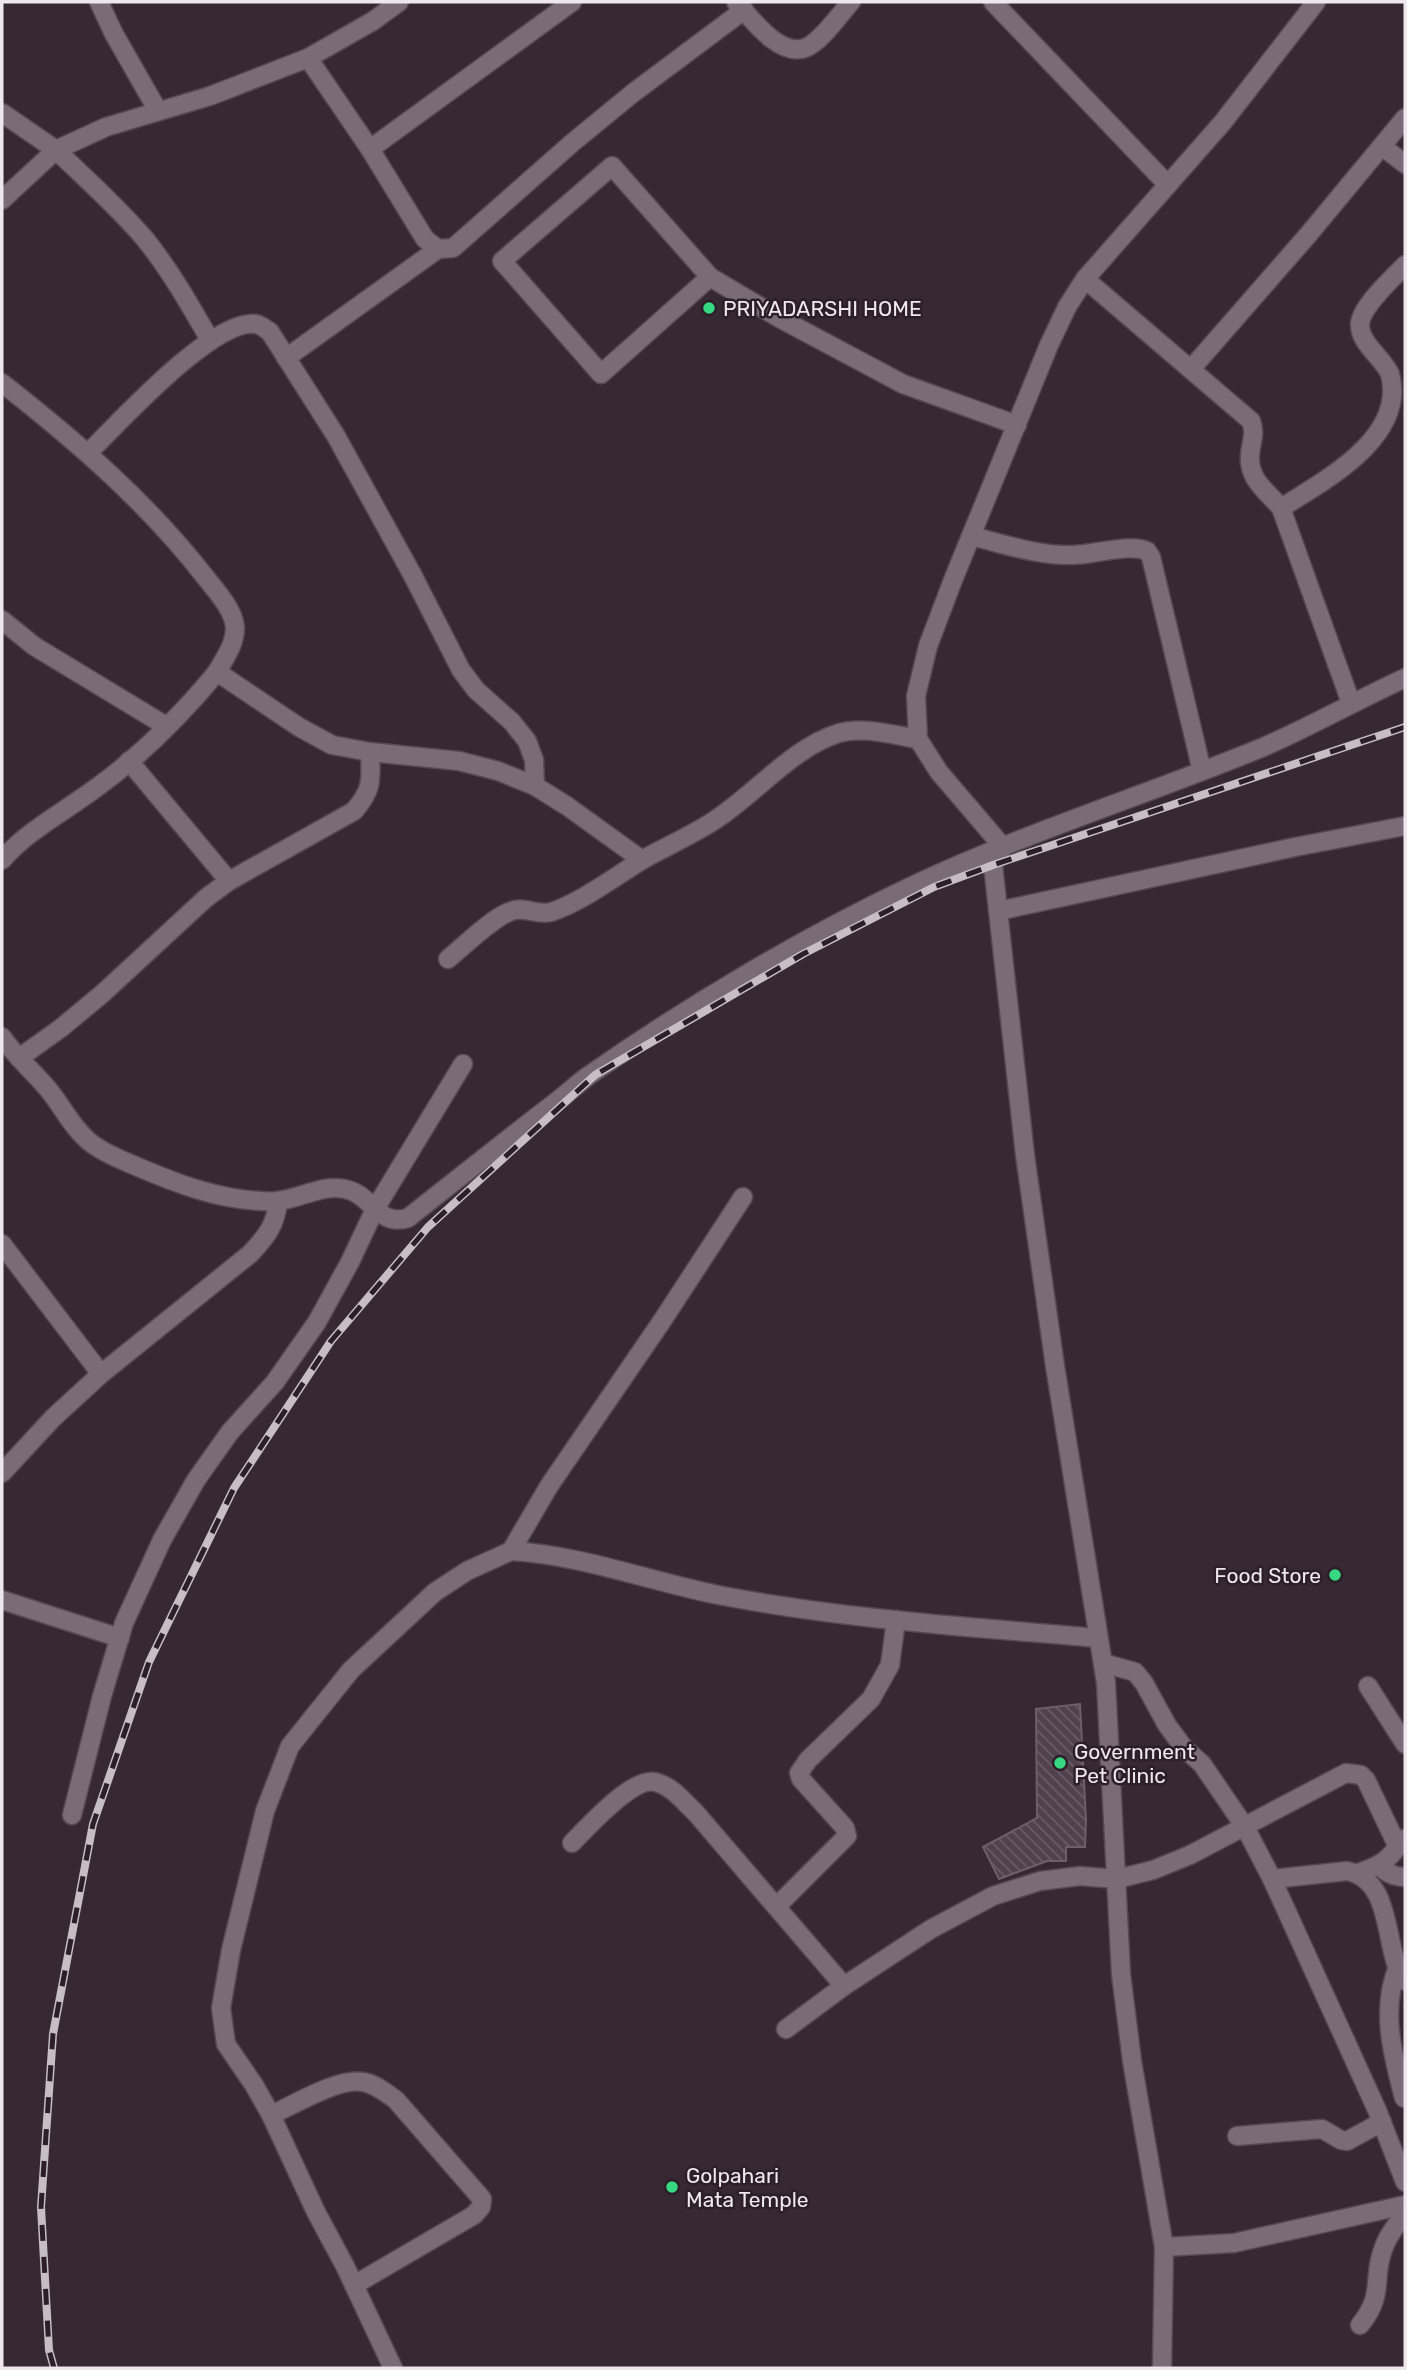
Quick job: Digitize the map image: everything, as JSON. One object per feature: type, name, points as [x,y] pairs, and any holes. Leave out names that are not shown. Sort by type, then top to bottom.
[{"type":"street","points":[[99,2],[158,111]]},
{"type":"street","points":[[2,200],[56,150],[106,127],[210,96],[308,58],[373,21],[399,2]]},
{"type":"street","points":[[370,149],[572,2]]},
{"type":"street","points":[[286,358],[438,249],[453,248],[582,134],[740,6],[775,42],[792,50],[807,48],[851,2]]},
{"type":"street","points":[[993,2],[1168,185]]},
{"type":"street","points":[[1003,847],[939,772],[918,738],[916,696],[928,646],[971,536],[1068,306],[1085,279],[1223,122],[1316,2]]},
{"type":"street","points":[[308,58],[370,149],[425,239],[438,249]]},
{"type":"street","points":[[2,113],[56,150],[145,239],[184,295],[210,340]]},
{"type":"street","points":[[1191,369],[1405,118]]},
{"type":"street","points":[[1383,147],[1405,164]]},
{"type":"street","points":[[710,277],[601,374],[502,261],[612,166],[710,277],[781,319],[903,384],[1017,425]]},
{"type":"street","points":[[1281,508],[1363,456],[1379,440],[1390,423],[1395,400],[1390,375],[1359,326],[1370,303],[1405,265]]},
{"type":"street","points":[[1085,279],[1251,421],[1254,429],[1249,458],[1252,470],[1258,485],[1281,508],[1351,703]]},
{"type":"street","points":[[88,453],[164,379],[210,340],[243,325],[258,324],[270,332],[348,457],[461,670],[476,690],[512,722],[527,741],[534,760],[535,786]]},
{"type":"street","points":[[2,383],[88,453],[146,508],[186,552],[229,609],[235,627],[232,645],[217,672],[201,691],[129,761],[98,787],[46,823],[2,860]]},
{"type":"street","points":[[971,536],[1031,551],[1070,555],[1135,548],[1147,551],[1151,557],[1202,771]]},
{"type":"street","points":[[2,620],[34,646],[166,726]]},
{"type":"street","points":[[217,672],[299,727],[332,745],[370,752],[458,761],[498,771],[535,786],[642,860]]},
{"type":"street","points":[[3,1042],[47,1087],[79,1132],[91,1144],[111,1156],[175,1183],[214,1195],[246,1200],[278,1201],[330,1187],[347,1189],[364,1198],[386,1218],[397,1222],[408,1218],[586,1078],[716,994],[820,933],[914,885],[1003,847],[1305,729],[1351,703],[1405,678]]},
{"type":"street","points":[[448,959],[505,913],[523,909],[543,914],[554,911],[712,822],[811,744],[841,733],[860,731],[918,738]]},
{"type":"street","points":[[19,1058],[92,1002],[179,922],[229,881],[354,811],[366,798],[371,782],[370,752]]},
{"type":"street","points":[[129,761],[229,881]]},
{"type":"street","points":[[998,911],[1405,826]]},
{"type":"street","points":[[1003,847],[993,865],[1027,1169],[1106,1683],[1121,1974],[1132,2061],[1164,2248],[1162,2368]]},
{"type":"street","points":[[72,1815],[102,1696],[124,1623],[162,1540],[196,1480],[230,1432],[275,1382],[317,1322],[375,1209],[463,1064]]},
{"type":"street","points":[[511,1551],[549,1486],[743,1197]]},
{"type":"street","points":[[2,1473],[53,1418],[101,1374],[250,1254],[270,1233],[278,1201]]},
{"type":"street","points":[[2,1244],[101,1374]]},
{"type":"street","points":[[393,2368],[271,2115],[226,2044],[221,2008],[231,1950],[265,1811],[290,1746],[351,1670],[435,1592],[467,1571],[511,1551],[547,1553],[719,1595],[825,1612],[1098,1638]]},
{"type":"street","points":[[2,1600],[120,1638]]},
{"type":"street","points":[[777,1906],[847,1836],[845,1828],[801,1779],[799,1773],[808,1760],[872,1699],[890,1665],[896,1620]]},
{"type":"street","points":[[1103,1663],[1135,1672],[1167,1725],[1184,1748],[1202,1764],[1245,1827],[1272,1879],[1379,2116],[1405,2182]]},
{"type":"street","points":[[1368,1686],[1405,1744]]},
{"type":"street","points":[[786,2029],[844,1986],[931,1929],[993,1896],[1040,1881],[1080,1876],[1116,1879],[1153,1870],[1245,1827],[1346,1773],[1353,1773],[1366,1780],[1402,1842],[1379,1866],[1358,1873]]},
{"type":"street","points":[[572,1843],[626,1793],[640,1784],[653,1782],[671,1789],[695,1812],[844,1986]]},
{"type":"street","points":[[1379,1866],[1387,1873],[1405,1877]]},
{"type":"street","points":[[1237,2136],[1322,2129],[1347,2141],[1405,2097],[1391,2042],[1391,1990],[1402,1974],[1389,1928],[1367,1878],[1347,1871],[1272,1879]]},
{"type":"street","points":[[271,2115],[344,2082],[373,2085],[396,2100],[482,2199],[481,2207],[474,2215],[354,2285]]},
{"type":"street","points":[[1164,2248],[1246,2241],[1405,2205]]},
{"type":"street","points":[[1360,2325],[1371,2311],[1375,2300],[1378,2266],[1384,2247],[1405,2214]]},
{"type":"building","name":"Government Pet Clinic","points":[[1080,1704],[1085,1847],[1066,1847],[1066,1861],[1047,1861],[999,1879],[983,1847],[1037,1818],[1036,1709]]},
{"type":"railway","points":[[54,2368],[49,2350],[41,2207],[53,2034],[93,1824],[149,1662],[234,1488],[331,1341],[428,1227],[595,1075],[803,954],[934,887],[1405,727]]},
{"type":"place","name":"PRIYADARSHI HOME","points":[[709,308]]},
{"type":"place","name":"Food Store","points":[[1335,1575]]},
{"type":"place","name":"Government Pet Clinic","points":[[1060,1763]]},
{"type":"place","name":"Golpahari Mata Temple","points":[[672,2187]]}]
